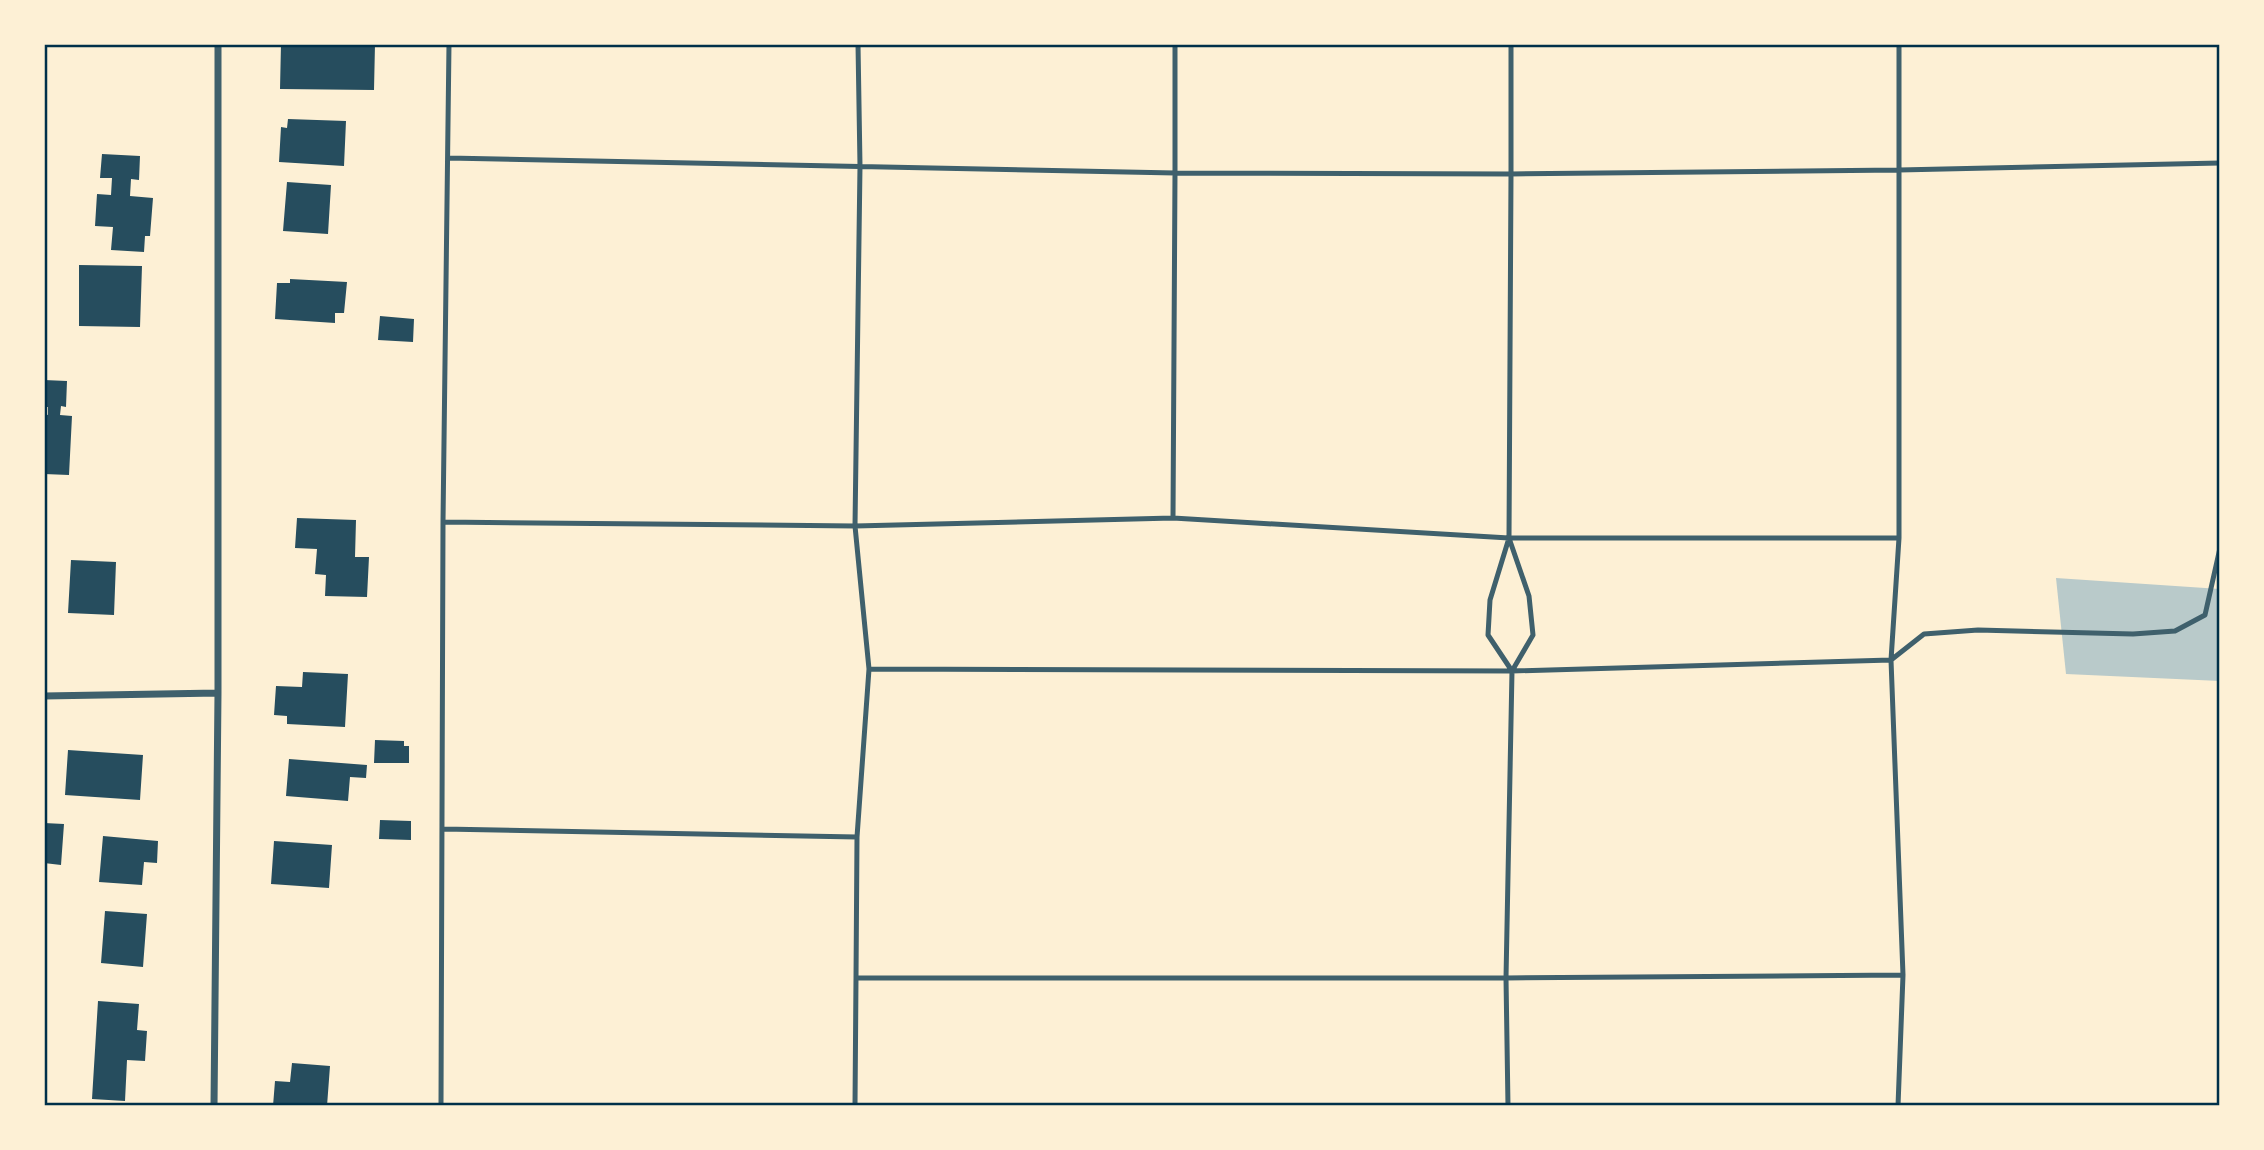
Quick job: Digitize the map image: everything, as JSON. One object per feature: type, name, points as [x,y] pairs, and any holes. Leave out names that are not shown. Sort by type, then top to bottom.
[{"type":"street","points":[[214,1106],[218,693],[218,44]]},
{"type":"street","points":[[44,696],[218,693]]},
{"type":"lane","points":[[441,1106],[443,522],[449,44]]},
{"type":"lane","points":[[855,1106],[858,837],[869,669],[855,526],[860,166],[858,44]]},
{"type":"lane","points":[[1173,518],[1175,44]]},
{"type":"lane","points":[[1511,44],[1509,538],[1490,600],[1488,635],[1512,671]]},
{"type":"lane","points":[[1898,1106],[1903,975],[1891,660],[1899,538],[1899,44]]},
{"type":"lane","points":[[448,158],[1175,173],[1511,174],[2220,163]]},
{"type":"lane","points":[[443,522],[855,526],[1173,518],[1509,538],[1899,538]]},
{"type":"lane","points":[[1508,1106],[1506,978],[1512,671],[1533,635],[1529,596],[1509,538]]},
{"type":"lane","points":[[869,669],[1512,671],[1891,660],[1924,634],[1978,629],[2133,634],[2175,631],[2205,615],[2220,548]]},
{"type":"lane","points":[[443,829],[858,837]]},
{"type":"lane","points":[[856,978],[1903,975]]},
{"type":"shaded area","points":[[2056,578],[2220,589],[2220,681],[2066,674]]},
{"type":"building","points":[[281,44],[375,44],[374,90],[280,89]]},
{"type":"building","points":[[288,119],[346,121],[344,166],[279,162],[281,127],[287,128]]},
{"type":"building","points":[[102,154],[140,156],[139,180],[131,179],[130,196],[153,198],[150,236],[145,236],[144,252],[111,250],[113,227],[95,226],[97,194],[111,195],[112,178],[100,178]]},
{"type":"building","points":[[287,182],[331,185],[328,234],[283,231]]},
{"type":"building","points":[[79,265],[142,266],[140,327],[79,326]]},
{"type":"building","points":[[290,279],[347,282],[344,313],[335,313],[335,323],[275,319],[277,283],[290,283]]},
{"type":"building","points":[[380,316],[414,319],[413,342],[378,340]]},
{"type":"building","points":[[44,380],[67,381],[66,407],[61,406],[60,415],[72,416],[69,475],[44,474],[44,414],[48,415],[48,407],[44,407]]},
{"type":"building","points":[[297,518],[356,520],[355,557],[369,557],[367,597],[325,596],[326,575],[315,574],[317,549],[295,548]]},
{"type":"building","points":[[71,560],[116,562],[114,615],[68,613]]},
{"type":"building","points":[[303,672],[348,674],[345,727],[287,724],[287,716],[274,715],[276,686],[302,687]]},
{"type":"building","points":[[375,740],[404,741],[404,746],[409,746],[409,763],[374,763]]},
{"type":"building","points":[[68,750],[143,755],[140,800],[65,795]]},
{"type":"building","points":[[289,759],[367,765],[366,778],[350,777],[348,801],[286,796]]},
{"type":"building","points":[[380,820],[411,821],[411,840],[379,839]]},
{"type":"building","points":[[44,823],[64,824],[61,865],[44,863]]},
{"type":"building","points":[[103,836],[158,841],[157,863],[144,862],[142,885],[99,882]]},
{"type":"building","points":[[274,841],[332,845],[329,888],[271,884]]},
{"type":"building","points":[[105,911],[147,914],[143,967],[101,963]]},
{"type":"building","points":[[98,1001],[139,1004],[137,1030],[147,1031],[145,1061],[127,1060],[125,1101],[92,1099]]},
{"type":"building","points":[[292,1063],[330,1066],[327,1106],[273,1106],[275,1081],[290,1082]]}]
